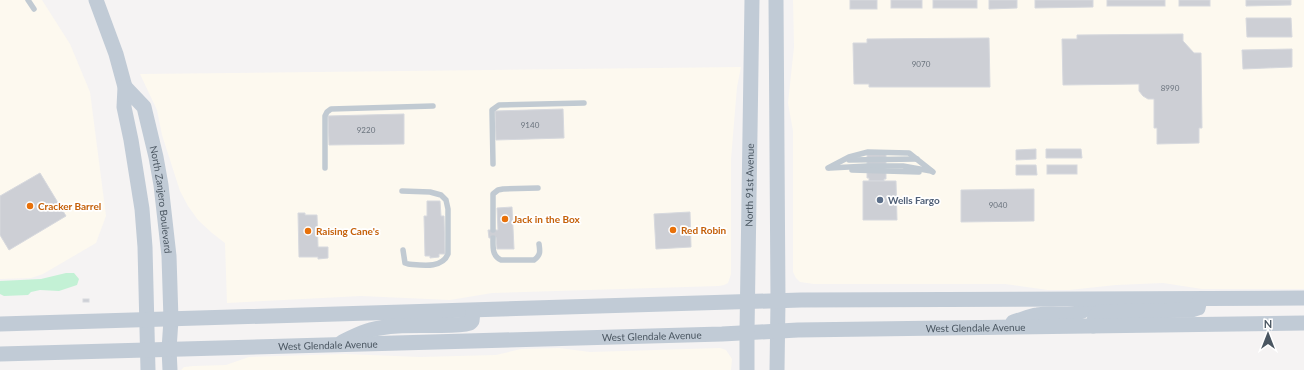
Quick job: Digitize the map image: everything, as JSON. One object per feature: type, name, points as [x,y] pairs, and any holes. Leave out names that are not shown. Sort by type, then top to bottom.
[{"type":"main road","name":"North Zanjero Boulevard","points":[[96,0],[116,54],[125,87],[124,107],[132,140],[142,208],[148,370]]},
{"type":"main road","name":"North 91st Avenue","points":[[747,370],[752,0]]},
{"type":"main road","points":[[776,0],[777,370]]},
{"type":"main road","name":"North Zanjero Boulevard","points":[[125,87],[144,107],[159,174],[168,242],[171,320],[169,349],[170,370]]},
{"type":"main road","points":[[0,324],[778,301],[1304,298]]},
{"type":"main road","points":[[1093,326],[1095,316],[1100,312],[1192,310],[1198,308],[1200,299]]},
{"type":"main road","points":[[995,327],[1037,315],[1078,313],[1087,309],[1096,300]]},
{"type":"main road","points":[[338,344],[372,329],[466,324],[472,321],[473,311]]},
{"type":"main road","name":"West Glendale Avenue","points":[[0,354],[778,331],[1304,323]]},
{"type":"lane","points":[[28,0],[34,9]]},
{"type":"lane","points":[[493,164],[492,110],[499,105],[584,102]]},
{"type":"lane","points":[[325,168],[325,116],[331,109],[433,106]]},
{"type":"lane","points":[[868,152],[887,152],[909,153],[933,172],[903,166],[828,168],[849,157],[868,152]]},
{"type":"lane","points":[[493,230],[493,194],[498,190],[538,188]]},
{"type":"lane","points":[[402,191],[430,192],[441,195],[446,200],[448,209],[448,254],[446,259],[441,263],[435,264],[408,264],[405,263],[403,250]]},
{"type":"lane","points":[[493,238],[494,254],[496,258],[501,260],[534,260],[540,253],[539,244]]},
{"type":"shaded area","points":[[0,0],[42,0],[70,44],[90,92],[106,216],[96,243],[43,274],[31,278],[0,279]]},
{"type":"shaded area","points":[[793,0],[1304,0],[1304,289],[1202,289],[1163,283],[1116,285],[1069,290],[1048,290],[1005,284],[814,284],[800,282],[793,272],[793,131],[788,103],[794,47]]},
{"type":"shaded area","points":[[741,67],[737,87],[731,159],[731,274],[728,283],[724,285],[492,293],[450,300],[361,296],[227,303],[225,243],[198,220],[180,191],[162,135],[157,110],[140,74]]},
{"type":"shaded area","points":[[559,348],[590,352],[720,348],[726,350],[732,359],[731,370],[181,370],[184,367],[226,365],[249,357],[345,354],[420,357],[496,355],[521,349]]},
{"type":"green space","points":[[66,273],[74,273],[79,279],[77,285],[59,291],[40,290],[31,292],[28,295],[4,296],[0,294],[0,281],[41,279]]},
{"type":"building","points":[[850,0],[877,0],[877,9],[850,9]]},
{"type":"building","points":[[891,0],[922,0],[922,8],[891,8]]},
{"type":"building","points":[[933,0],[977,0],[977,8],[933,8]]},
{"type":"building","points":[[989,0],[1017,0],[1017,8],[989,9]]},
{"type":"building","points":[[1035,0],[1093,0],[1093,7],[1035,8]]},
{"type":"building","points":[[1107,0],[1165,0],[1165,6],[1107,6]]},
{"type":"building","points":[[1179,0],[1210,0],[1210,6],[1179,6]]},
{"type":"building","points":[[1246,0],[1291,0],[1291,5],[1246,6]]},
{"type":"building","points":[[1246,18],[1291,18],[1292,37],[1247,37]]},
{"type":"building","points":[[1183,34],[1183,41],[1194,53],[1201,53],[1202,128],[1199,128],[1199,143],[1157,144],[1157,128],[1154,128],[1154,99],[1148,99],[1143,96],[1139,91],[1139,84],[1063,85],[1062,39],[1077,39],[1077,35]]},
{"type":"building","points":[[989,38],[990,87],[869,87],[869,84],[854,84],[853,43],[867,43],[867,39]]},
{"type":"building","points":[[1292,49],[1292,67],[1243,69],[1242,50]]},
{"type":"building","points":[[563,109],[564,138],[496,140],[495,111]]},
{"type":"building","points":[[404,114],[404,144],[329,145],[328,116]]},
{"type":"building","points":[[1036,149],[1036,159],[1016,160],[1016,150]]},
{"type":"building","points":[[1046,149],[1081,149],[1082,158],[1046,158]]},
{"type":"building","points":[[867,152],[886,152],[886,179],[884,179],[884,181],[869,181],[869,178],[867,178]]},
{"type":"building","points":[[1016,165],[1036,165],[1037,175],[1016,175]]},
{"type":"building","points":[[1047,165],[1077,165],[1077,174],[1047,174]]},
{"type":"building","name":"Cracker Barrel","points":[[40,173],[66,216],[9,250],[0,235],[0,196]]},
{"type":"building","name":"Wells Fargo","points":[[863,181],[896,181],[897,220],[863,220]]},
{"type":"building","points":[[1034,189],[1034,221],[961,222],[961,190]]},
{"type":"building","points":[[427,201],[440,201],[441,216],[444,216],[445,254],[439,254],[439,257],[430,258],[430,256],[425,256],[424,216],[427,216]]},
{"type":"building","name":"Jack in the Box","points":[[512,207],[514,249],[497,249],[496,237],[489,238],[488,230],[498,230],[497,208]]},
{"type":"building","name":"Red Robin","points":[[690,212],[691,247],[656,249],[654,214]]},
{"type":"building","name":"Raising Cane's","points":[[298,213],[305,213],[305,215],[317,215],[318,247],[328,247],[328,258],[318,259],[318,257],[299,257]]},
{"type":"building","points":[[83,299],[89,299],[89,302],[83,302]]},
{"type":"place","name":"Wells Fargo","points":[[880,200]]},
{"type":"place","name":"Cracker Barrel","points":[[30,206]]},
{"type":"place","name":"Jack in the Box","points":[[505,219]]},
{"type":"place","name":"Red Robin","points":[[673,230]]},
{"type":"place","name":"Raising Cane's","points":[[308,231]]}]
